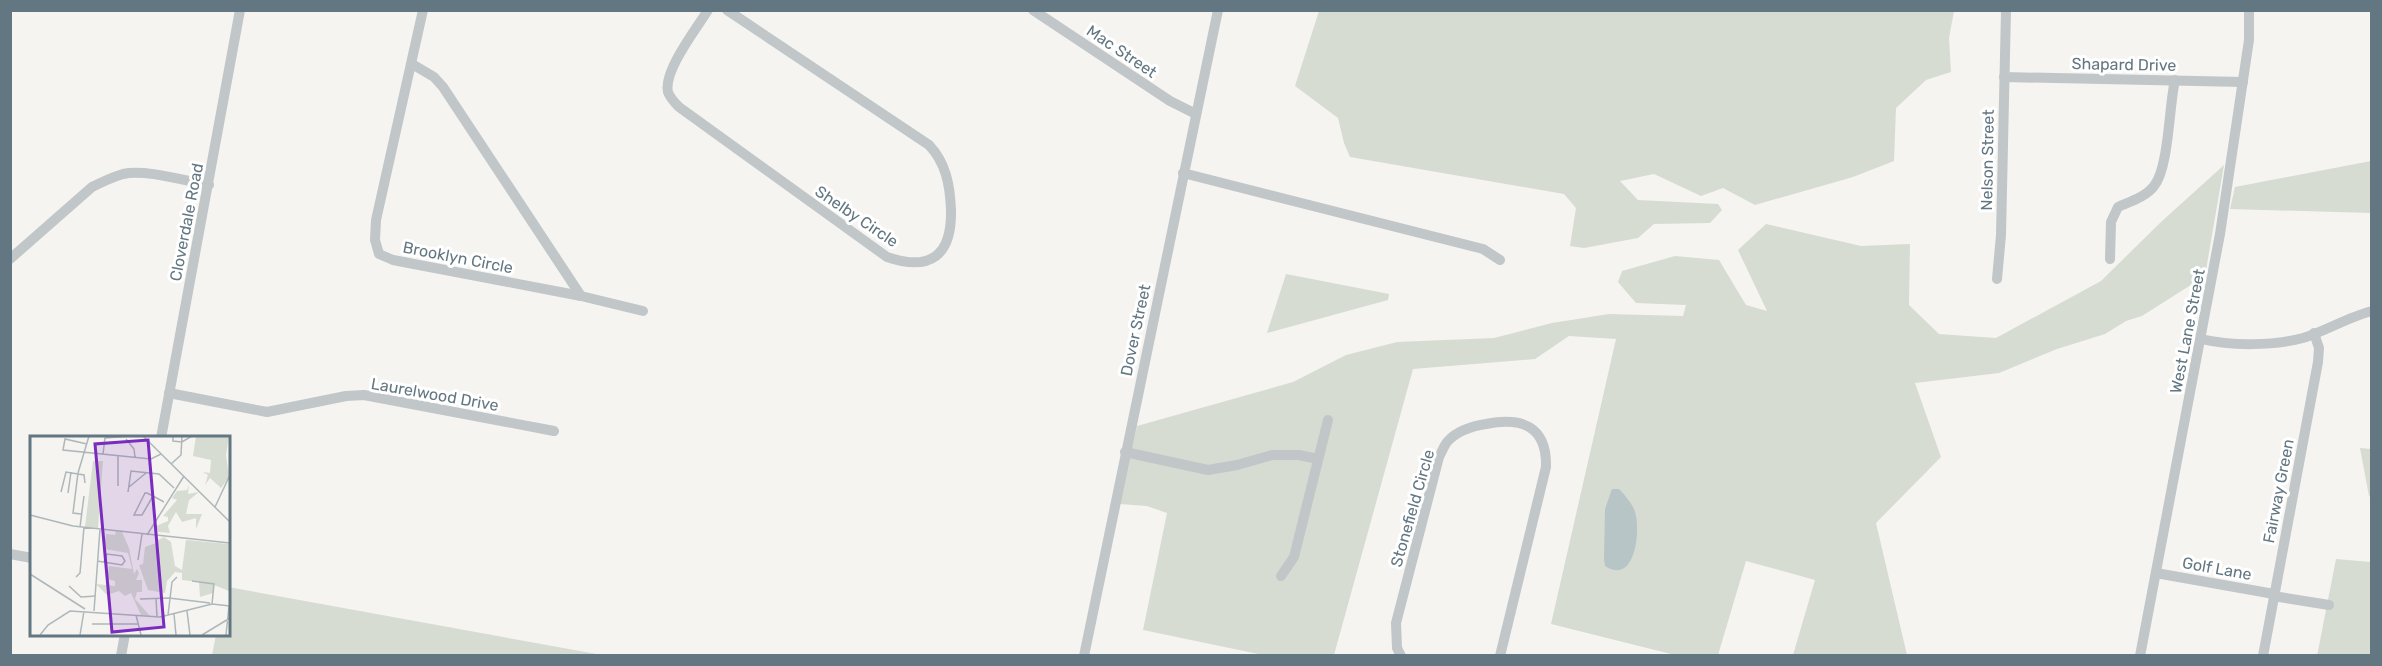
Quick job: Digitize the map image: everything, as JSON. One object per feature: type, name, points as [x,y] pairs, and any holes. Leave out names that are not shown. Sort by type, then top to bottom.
[{"type":"street","name":"Cloverdale Road","points":[[161,436],[240,10]]},
{"type":"street","name":"Brooklyn Circle","points":[[423,10],[376,220],[375,240],[379,254],[393,260],[581,296],[643,311]]},
{"type":"street","name":"Shelby Circle","points":[[708,10],[673,67],[668,80],[671,98],[679,107],[887,257],[903,263],[921,264],[936,257],[946,246],[951,230],[948,181],[938,155],[929,145],[726,10]]},
{"type":"street","name":"Mac Street","points":[[1033,10],[1170,102],[1196,114]]},
{"type":"street","name":"Dover Street","points":[[1084,656],[1218,10]]},
{"type":"street","name":"Nelson Street","points":[[1997,279],[2001,236],[2006,10]]},
{"type":"street","name":"West Lane Street","points":[[2140,656],[2220,234],[2249,40],[2248,10]]},
{"type":"street","points":[[412,64],[434,77],[443,87],[581,296]]},
{"type":"street","name":"Shapard Drive","points":[[2004,77],[2243,82]]},
{"type":"street","points":[[2110,259],[2111,222],[2118,207],[2139,198],[2155,186],[2163,165],[2175,80]]},
{"type":"street","points":[[10,258],[92,187],[124,174],[137,173],[209,185]]},
{"type":"street","points":[[1183,173],[1484,249],[1500,260]]},
{"type":"street","points":[[2201,339],[2223,344],[2253,344],[2302,338],[2372,310]]},
{"type":"street","name":"Fairway Green","points":[[2263,656],[2318,362],[2319,348],[2314,333]]},
{"type":"street","name":"Laurelwood Drive","points":[[169,393],[267,412],[346,396],[364,395],[554,431]]},
{"type":"street","points":[[1281,576],[1294,557],[1328,420]]},
{"type":"street","name":"Stonefield Circle","points":[[1401,656],[1397,648],[1396,623],[1439,457],[1448,441],[1457,434],[1468,428],[1505,420],[1524,425],[1535,431],[1546,455],[1546,467],[1500,656]]},
{"type":"street","points":[[1125,452],[1208,470],[1272,455],[1299,455],[1318,459]]},
{"type":"street","points":[[10,554],[30,558]]},
{"type":"street","name":"Golf Lane","points":[[2156,573],[2329,605]]},
{"type":"street","points":[[121,656],[124,636]]},
{"type":"shaded area","points":[[1319,11],[1954,11],[1949,38],[1951,72],[1926,80],[1896,108],[1894,161],[1853,177],[1755,205],[1723,188],[1701,196],[1654,174],[1620,181],[1638,200],[1718,204],[1722,210],[1710,223],[1654,224],[1638,238],[1584,248],[1570,246],[1576,208],[1564,194],[1350,157],[1338,118],[1295,86]]},
{"type":"shaded area","points":[[2371,161],[2371,213],[2230,209],[2235,187]]},
{"type":"shaded area","points":[[2224,165],[2205,276],[2142,316],[2126,321],[2105,334],[2057,349],[1999,373],[1915,383],[1941,457],[1876,523],[1907,655],[1793,655],[1815,580],[1746,561],[1718,655],[1675,655],[1551,624],[1616,339],[1569,336],[1535,359],[1413,369],[1334,655],[1263,655],[1143,630],[1167,513],[1147,506],[1119,504],[1137,426],[1293,382],[1346,355],[1397,342],[1494,338],[1552,323],[1609,314],[1683,316],[1686,305],[1636,303],[1618,282],[1622,271],[1675,256],[1719,260],[1746,305],[1767,311],[1738,250],[1766,224],[1861,246],[1910,244],[1909,305],[1939,334],[1996,338],[2101,281]]},
{"type":"shaded area","points":[[1286,274],[1389,294],[1388,300],[1267,333]]},
{"type":"shaded area","points":[[2360,448],[2371,449],[2371,497],[2369,496]]},
{"type":"shaded area","points":[[1612,489],[1619,489],[1626,497],[1634,509],[1637,521],[1634,554],[1623,569],[1615,570],[1605,566],[1604,559],[1605,509]]},
{"type":"shaded area","points":[[2336,559],[2371,562],[2371,655],[2317,656]]},
{"type":"shaded area","points":[[230,587],[602,655],[212,655],[216,636],[230,636]]}]
